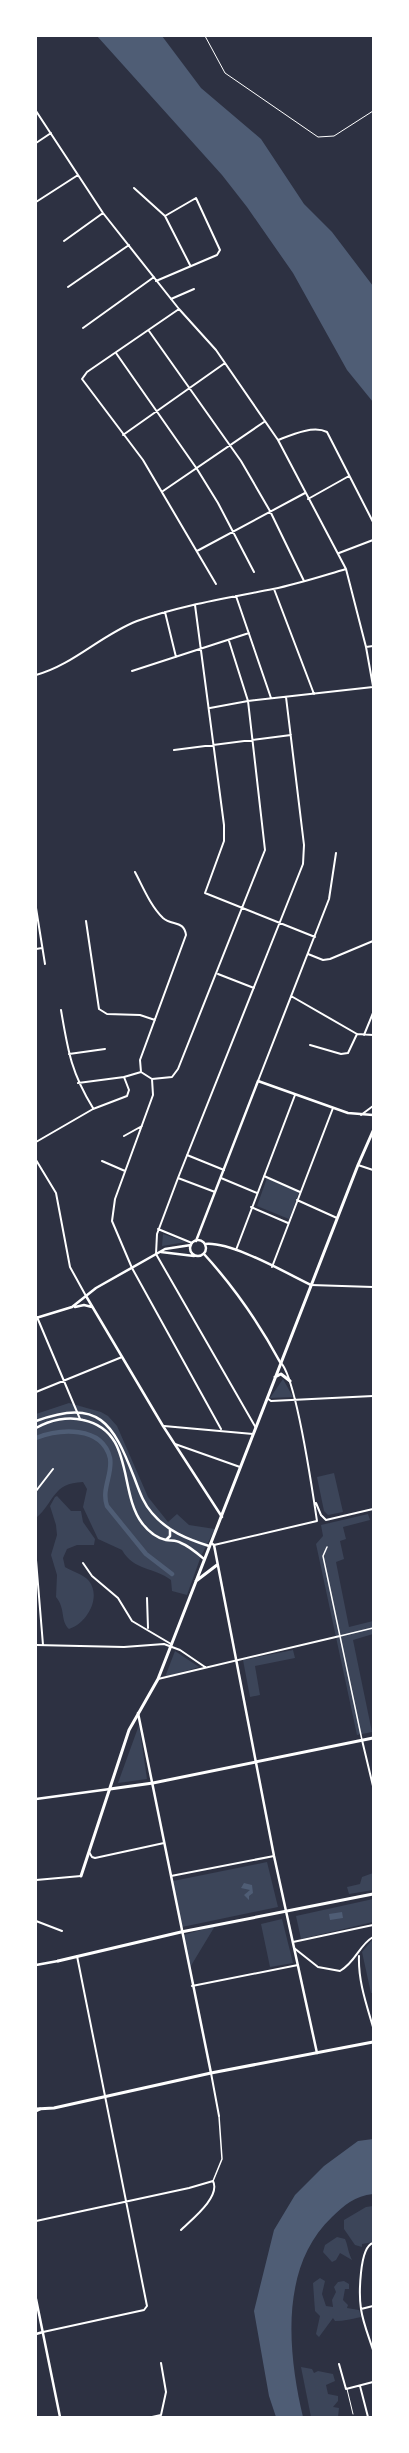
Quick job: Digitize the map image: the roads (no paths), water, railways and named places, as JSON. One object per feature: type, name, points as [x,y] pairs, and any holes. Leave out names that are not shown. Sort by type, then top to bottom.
[{"type":"main road","points":[[81,1876],[129,1730],[158,1679],[204,1558],[222,1517],[256,1429],[280,1362],[368,1140],[373,1131]]},
{"type":"main road","points":[[368,1140],[373,1135]]},
{"type":"main road","points":[[274,1378],[281,1374],[290,1381]]},
{"type":"main road","points":[[195,1582],[208,1570],[217,1565]]},
{"type":"main road","points":[[110,1790],[153,1783],[257,1760],[373,1738]]},
{"type":"main road","points":[[58,1961],[77,1955],[181,1932],[373,1894]]},
{"type":"main road","points":[[36,2110],[105,2098],[211,2073],[373,2042]]},
{"type":"street","points":[[36,111],[103,213],[156,281],[204,336],[225,363],[264,422],[278,440],[308,499],[339,553],[346,569],[366,647],[373,686],[248,701],[210,708]]},
{"type":"street","points":[[36,143],[51,134]]},
{"type":"street","points":[[36,202],[78,175]]},
{"type":"street","points":[[134,188],[165,216],[190,265]]},
{"type":"street","points":[[156,281],[219,253],[220,250],[209,222],[196,198],[165,216]]},
{"type":"street","points":[[64,241],[103,213]]},
{"type":"street","points":[[68,287],[129,245]]},
{"type":"street","points":[[83,328],[154,278]]},
{"type":"street","points":[[171,299],[194,289]]},
{"type":"street","points":[[179,309],[116,354],[87,372],[82,379],[124,435],[163,491],[216,584]]},
{"type":"street","points":[[149,331],[231,445],[270,511],[304,581]]},
{"type":"street","points":[[116,354],[197,469],[218,503],[254,572]]},
{"type":"street","points":[[124,435],[225,363]]},
{"type":"street","points":[[163,491],[264,422]]},
{"type":"street","points":[[278,440],[297,433],[315,430],[325,431],[373,522]]},
{"type":"street","points":[[308,499],[350,476]]},
{"type":"street","points":[[197,551],[305,493]]},
{"type":"street","points":[[339,553],[373,540]]},
{"type":"street","points":[[36,675],[68,661],[107,636],[137,622],[165,612],[274,589],[346,569]]},
{"type":"street","points":[[274,589],[314,694]]},
{"type":"street","points":[[236,596],[271,698]]},
{"type":"street","points":[[195,605],[200,649],[210,708],[213,744],[224,825],[224,841],[205,893],[315,937]]},
{"type":"street","points":[[165,612],[176,657]]},
{"type":"street","points":[[132,671],[249,633]]},
{"type":"street","points":[[78,1083],[124,1077],[141,1072],[152,1079],[168,1078],[175,1074],[218,974],[265,850],[263,815],[251,739],[248,701],[228,641]]},
{"type":"street","points":[[366,647],[373,646]]},
{"type":"street","points":[[256,1429],[156,1254],[158,1229],[305,856],[286,697]]},
{"type":"street","points":[[174,750],[291,735]]},
{"type":"street","points":[[67,1309],[156,1254],[174,1247],[191,1244],[196,1241],[315,937],[332,887],[336,853]]},
{"type":"street","points":[[135,872],[150,900],[164,919],[185,928],[186,934],[140,1060],[141,1072]]},
{"type":"street","points":[[36,908],[37,922],[45,964]]},
{"type":"street","points":[[86,921],[99,1009],[107,1014],[140,1015],[155,1020]]},
{"type":"street","points":[[308,954],[323,960],[330,959],[373,941]]},
{"type":"street","points":[[36,949],[42,948]]},
{"type":"street","points":[[218,974],[254,988]]},
{"type":"street","points":[[291,996],[357,1034],[373,1035]]},
{"type":"street","points":[[61,1010],[69,1054],[78,1083],[93,1108]]},
{"type":"street","points":[[364,1035],[373,1013]]},
{"type":"street","points":[[310,1045],[341,1054],[348,1053],[357,1034]]},
{"type":"street","points":[[69,1054],[105,1049]]},
{"type":"street","points":[[36,1142],[93,1108],[127,1096],[129,1090],[124,1077]]},
{"type":"street","points":[[152,1079],[153,1095],[125,1171],[112,1216],[116,1231],[132,1268],[221,1429]]},
{"type":"street","points":[[258,1081],[333,1108],[360,1115],[373,1115]]},
{"type":"street","points":[[236,1250],[251,1207],[295,1095]]},
{"type":"street","points":[[360,1115],[373,1107]]},
{"type":"street","points":[[272,1267],[333,1108]]},
{"type":"street","points":[[124,1136],[143,1125]]},
{"type":"street","points":[[187,1155],[224,1170]]},
{"type":"street","points":[[36,1160],[56,1193],[70,1267],[163,1426],[222,1517]]},
{"type":"street","points":[[102,1161],[125,1171]]},
{"type":"street","points":[[358,1165],[373,1170]]},
{"type":"street","points":[[264,1176],[300,1192]]},
{"type":"street","points":[[178,1178],[215,1192]]},
{"type":"street","points":[[221,1178],[257,1193]]},
{"type":"street","points":[[297,1200],[337,1218]]},
{"type":"street","points":[[251,1207],[288,1223]]},
{"type":"street","points":[[158,1229],[191,1244]]},
{"type":"street","points":[[196,1241],[205,1244],[220,1244],[236,1250],[311,1286],[373,1287]]},
{"type":"street","points":[[191,1244],[191,1252],[194,1256]]},
{"type":"street","points":[[36,1421],[54,1415],[79,1412],[95,1416],[108,1425],[123,1450],[146,1506],[157,1519],[170,1530],[185,1539],[211,1544],[317,1520],[315,1500],[295,1400],[286,1369],[280,1362],[249,1310],[231,1285],[204,1254],[205,1244]]},
{"type":"street","points":[[161,1252],[194,1256],[204,1254]]},
{"type":"street","points":[[80,1419],[79,1412],[63,1381],[36,1317],[84,1305],[95,1310]]},
{"type":"street","points":[[36,1392],[122,1356]]},
{"type":"street","points":[[266,1398],[271,1401],[373,1396]]},
{"type":"street","points":[[36,1428],[56,1420],[80,1419],[96,1424],[110,1434],[125,1468],[137,1516],[147,1529],[165,1540],[182,1543],[204,1558]]},
{"type":"street","points":[[163,1426],[221,1429],[254,1434]]},
{"type":"street","points":[[175,1444],[241,1467]]},
{"type":"street","points":[[36,1491],[53,1469]]},
{"type":"street","points":[[315,1500],[324,1519],[373,1509]]},
{"type":"street","points":[[165,1540],[170,1536],[170,1530]]},
{"type":"street","points":[[211,1544],[214,1549],[257,1760],[274,1856],[317,2053]]},
{"type":"street","points":[[327,1547],[323,1556],[373,1786]]},
{"type":"street","points":[[36,1560],[37,1594],[43,1645]]},
{"type":"street","points":[[83,1563],[92,1576],[118,1598],[132,1621],[148,1628],[205,1668]]},
{"type":"street","points":[[147,1598],[148,1628]]},
{"type":"street","points":[[158,1679],[373,1628]]},
{"type":"street","points":[[36,1645],[171,1645]]},
{"type":"street","points":[[138,1713],[219,2116],[222,2159],[213,2181],[214,2188],[212,2197],[181,2230]]},
{"type":"street","points":[[36,1799],[110,1790]]},
{"type":"street","points":[[90,1849],[90,1855],[95,1858],[164,1843]]},
{"type":"street","points":[[170,1876],[274,1856]]},
{"type":"street","points":[[36,1880],[81,1876]]},
{"type":"street","points":[[36,1921],[62,1931]]},
{"type":"street","points":[[293,1942],[373,1925]]},
{"type":"street","points":[[294,1948],[318,1967],[333,1971],[346,1968],[359,1954],[363,1945],[373,1937]]},
{"type":"street","points":[[359,1954],[358,1968],[362,1990],[373,2026]]},
{"type":"street","points":[[36,2334],[144,2310],[147,2304],[77,1955]]},
{"type":"street","points":[[36,1965],[58,1961]]},
{"type":"street","points":[[192,1986],[299,1965]]},
{"type":"street","points":[[36,2221],[126,2200],[189,2188],[213,2181]]},
{"type":"street","points":[[373,2243],[365,2249],[362,2270],[361,2309],[373,2350]]},
{"type":"street","points":[[36,2299],[60,2417]]},
{"type":"street","points":[[361,2309],[373,2306]]},
{"type":"street","points":[[152,2417],[161,2415],[166,2392],[161,2363]]},
{"type":"street","points":[[339,2364],[346,2389],[373,2382]]},
{"type":"street","points":[[360,2386],[368,2417]]},
{"type":"lane","points":[[205,36],[225,73],[318,137],[334,136],[373,111]]},
{"type":"lane","points":[[346,2389],[353,2414]]},
{"type":"waterway","points":[[36,1438],[56,1433],[79,1432],[98,1440],[105,1447],[110,1458],[110,1470],[105,1494],[107,1506],[146,1554],[172,1574]]}]
